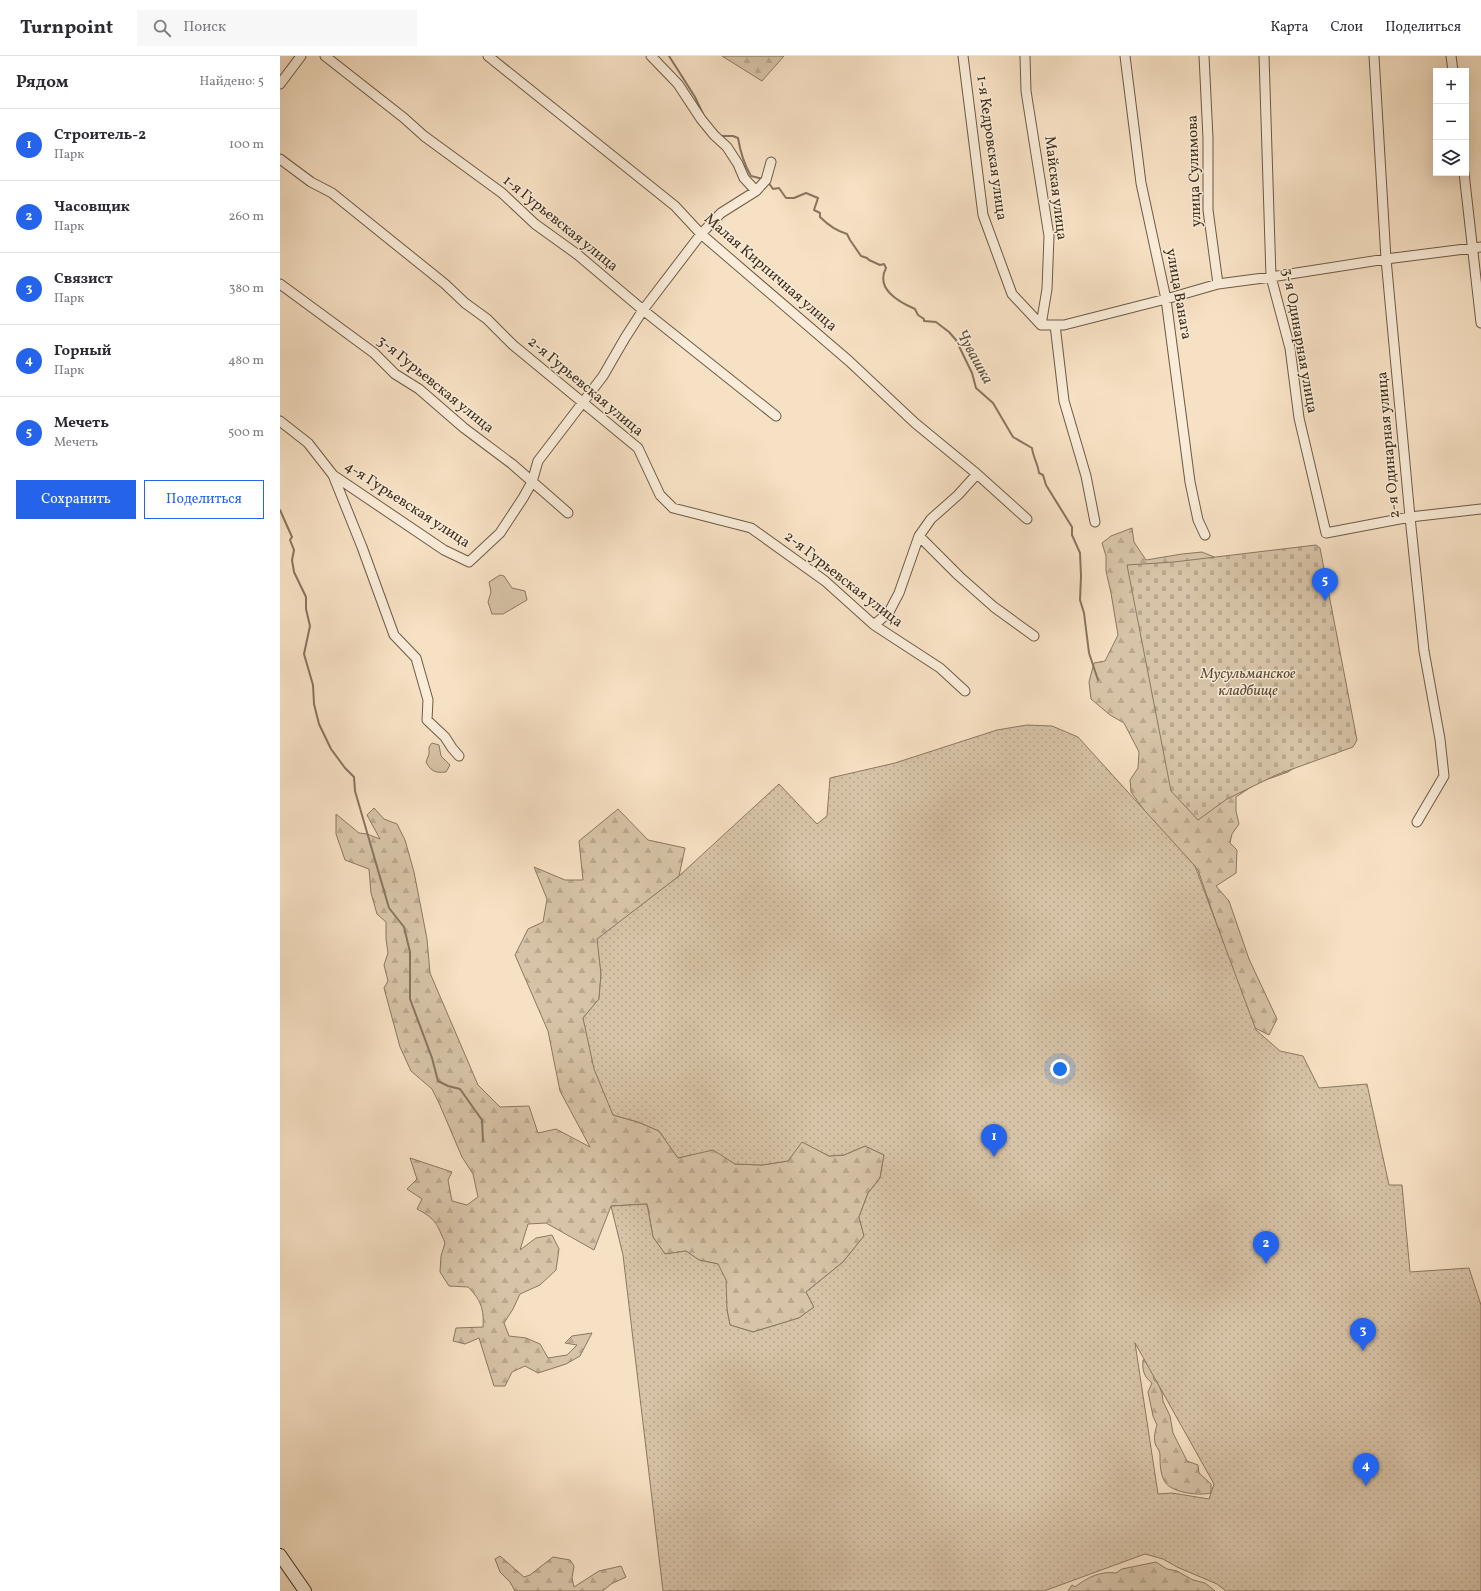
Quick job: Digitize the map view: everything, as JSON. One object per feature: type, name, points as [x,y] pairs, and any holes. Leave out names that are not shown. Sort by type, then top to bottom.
[{"type":"main road","points":[[280,1555],[305,1591]]},
{"type":"street","points":[[280,84],[301,56]]},
{"type":"street","name":"1-я Гурьевская улица","points":[[325,56],[404,118],[424,136],[502,193],[535,224],[578,255],[643,310],[776,416]]},
{"type":"street","name":"Малая Кирпичная улица","points":[[488,56],[675,206],[702,234],[849,361],[915,423],[977,474],[1027,519]]},
{"type":"street","points":[[651,56],[678,84],[701,119],[714,135],[727,147],[738,164],[744,178],[756,191]]},
{"type":"street","name":"1-я Кедровская улица","points":[[963,56],[983,215],[1012,294],[1041,325]]},
{"type":"street","name":"Майская улица","points":[[1025,56],[1026,91],[1049,236],[1047,289],[1041,325]]},
{"type":"street","name":"улица Ванага","points":[[1125,56],[1141,183],[1166,299],[1190,482],[1198,520],[1205,535]]},
{"type":"street","name":"улица Сулимова","points":[[1204,56],[1208,138],[1208,210],[1218,284]]},
{"type":"street","name":"3-я Одинарная улица","points":[[1264,56],[1272,277],[1290,348],[1299,418],[1326,533],[1410,517]]},
{"type":"street","name":"2-я Одинарная улица","points":[[1374,56],[1386,259],[1410,517],[1424,651],[1440,739],[1444,776],[1417,822]]},
{"type":"street","points":[[1451,56],[1453,68]]},
{"type":"street","name":"2-я Гурьевская улица","points":[[280,159],[311,182],[332,193],[364,218],[445,284],[465,303],[487,319],[512,345],[638,448],[660,495],[673,508],[751,528],[825,581],[874,625],[940,668],[965,691]]},
{"type":"street","points":[[532,482],[538,461],[603,376],[643,310],[702,234],[721,213],[756,191],[766,180],[771,162]]},
{"type":"street","points":[[1464,176],[1476,248],[1481,323]]},
{"type":"street","points":[[1041,325],[1064,325],[1218,284],[1386,259],[1476,248]]},
{"type":"street","name":"3-я Гурьевская улица","points":[[280,284],[374,353],[395,374],[419,389],[464,428],[512,464],[568,513]]},
{"type":"street","points":[[1055,325],[1064,401],[1086,476],[1096,522]]},
{"type":"street","name":"4-я Гурьевская улица","points":[[280,421],[308,443],[333,476],[444,550],[469,562],[500,533],[524,498],[532,482]]},
{"type":"street","points":[[874,625],[889,612],[899,593],[919,536],[931,519],[958,495],[977,474]]},
{"type":"street","points":[[333,476],[362,547],[394,635],[416,658],[428,700],[427,720],[445,737],[459,756]]},
{"type":"street","points":[[1410,517],[1481,509]]},
{"type":"street","points":[[919,536],[965,582],[1034,636]]},
{"type":"green space","points":[[722,56],[784,56],[762,81]]},
{"type":"green space","name":"Мусульманское кладбище","points":[[1132,528],[1134,542],[1146,560],[1202,552],[1224,561],[1348,745],[1335,754],[1321,754],[1303,762],[1288,772],[1257,783],[1236,797],[1236,811],[1239,824],[1232,834],[1230,843],[1237,850],[1236,873],[1216,886],[1229,901],[1249,959],[1277,1019],[1269,1035],[1251,1026],[1198,870],[1147,814],[1131,792],[1130,780],[1138,768],[1139,752],[1124,723],[1110,715],[1091,699],[1089,682],[1094,663],[1105,661],[1118,635],[1106,571],[1106,556],[1102,543],[1111,536]]},
{"type":"green space","name":"Мусульманское кладбище","points":[[1316,545],[1320,548],[1357,740],[1353,747],[1276,775],[1227,799],[1198,820],[1171,791],[1127,565],[1174,562]]},
{"type":"green space","points":[[500,575],[504,576],[512,588],[525,591],[527,600],[503,614],[492,614],[488,602],[491,592],[489,582]]},
{"type":"green space","points":[[1027,725],[1052,726],[1078,737],[1195,866],[1256,1030],[1280,1051],[1303,1056],[1319,1088],[1367,1084],[1389,1185],[1402,1185],[1410,1272],[1469,1268],[1481,1305],[1481,1591],[1226,1591],[1217,1584],[1177,1567],[1163,1559],[1145,1554],[1044,1591],[663,1591],[623,1255],[611,1206],[647,1204],[653,1237],[665,1254],[686,1251],[699,1260],[718,1264],[726,1280],[727,1310],[730,1325],[753,1332],[799,1318],[814,1307],[806,1292],[843,1262],[864,1236],[859,1217],[868,1193],[880,1178],[884,1155],[865,1146],[844,1155],[829,1156],[802,1142],[788,1161],[762,1165],[735,1164],[713,1150],[678,1158],[659,1131],[638,1122],[613,1115],[594,1069],[583,1018],[599,999],[601,974],[597,939],[679,876],[779,784],[817,824],[827,816],[830,778],[895,763],[997,730]],"holes":[[[1135,1343],[1214,1484],[1209,1499],[1172,1493],[1158,1494]]]},
{"type":"green space","points":[[432,743],[439,745],[441,756],[450,765],[446,772],[434,771],[426,762],[429,754],[429,747]]},
{"type":"green space","points":[[374,808],[384,819],[397,824],[405,840],[414,872],[427,939],[430,973],[478,1085],[500,1107],[529,1106],[538,1133],[556,1129],[590,1147],[560,1091],[548,1031],[515,955],[528,929],[543,922],[547,899],[534,867],[565,880],[583,880],[579,841],[618,809],[648,840],[685,848],[679,876],[598,939],[601,974],[599,999],[583,1018],[613,1115],[638,1122],[659,1131],[678,1158],[713,1149],[735,1164],[762,1165],[788,1161],[802,1141],[829,1156],[844,1155],[865,1146],[884,1155],[880,1178],[868,1193],[859,1217],[864,1236],[843,1262],[806,1292],[814,1307],[799,1318],[753,1332],[730,1325],[718,1264],[699,1260],[686,1251],[665,1254],[653,1237],[647,1204],[611,1206],[594,1250],[546,1223],[528,1224],[520,1250],[536,1238],[552,1235],[559,1249],[556,1270],[540,1285],[520,1294],[504,1323],[509,1336],[526,1338],[540,1344],[548,1358],[567,1355],[577,1345],[565,1343],[572,1336],[592,1333],[580,1356],[566,1364],[538,1373],[525,1366],[512,1372],[505,1386],[494,1386],[479,1338],[465,1344],[453,1341],[456,1328],[483,1327],[481,1305],[476,1296],[468,1287],[449,1286],[440,1272],[441,1256],[445,1243],[440,1231],[432,1219],[417,1209],[422,1199],[407,1189],[417,1179],[410,1158],[452,1172],[448,1180],[452,1201],[467,1205],[478,1197],[473,1174],[462,1157],[432,1089],[411,1071],[400,1047],[384,988],[388,981],[384,965],[388,953],[386,922],[377,914],[371,893],[369,869],[345,860],[336,834],[336,814],[359,833],[367,834],[380,839],[367,815]]},
{"type":"green space","points":[[1147,1359],[1153,1371],[1154,1380],[1158,1383],[1162,1393],[1163,1401],[1170,1416],[1173,1433],[1187,1461],[1198,1465],[1199,1473],[1211,1484],[1211,1493],[1193,1494],[1179,1491],[1168,1486],[1163,1479],[1160,1453],[1156,1446],[1155,1440],[1157,1425],[1153,1416],[1148,1392],[1152,1383],[1145,1376],[1143,1367],[1143,1360]]},
{"type":"green space","points":[[500,1556],[524,1577],[530,1575],[553,1557],[570,1560],[574,1566],[572,1578],[574,1587],[599,1571],[621,1566],[626,1577],[611,1584],[603,1591],[515,1591],[510,1582],[500,1572],[495,1559]]},
{"type":"green space","points":[[1156,1562],[1167,1569],[1177,1571],[1193,1580],[1205,1583],[1215,1591],[1068,1591],[1072,1585],[1075,1587],[1085,1580],[1099,1574],[1116,1573],[1122,1569]]},
{"type":"waterway","name":"Чувашка","points":[[669,56],[695,97],[704,116]]},
{"type":"waterway","name":"Чувашка","points":[[719,136],[733,136],[738,138],[743,158],[751,176],[763,179]]},
{"type":"waterway","name":"Чувашка","points":[[768,182],[773,189],[779,188],[786,198],[794,198],[806,193],[818,198],[814,210],[820,213],[820,217],[826,223],[847,234],[861,256],[880,265],[884,264],[886,268],[883,276],[884,282],[890,294],[902,303],[915,309],[924,321],[936,322],[949,332],[956,340],[972,373],[976,388],[993,403],[1013,437],[1032,448],[1039,473],[1043,475],[1046,485],[1072,527],[1072,535],[1080,553],[1080,600],[1084,613],[1089,653],[1098,680]]},
{"type":"waterway","points":[[280,510],[292,537],[290,540],[294,550],[292,560],[294,572],[306,597],[306,609],[310,626],[304,654],[313,685],[314,704],[319,724],[331,749],[345,768],[354,777],[355,791],[389,908],[404,927],[410,952],[410,999],[432,1058],[438,1081],[448,1086],[460,1089],[482,1120],[483,1141]]},
{"type":"place","name":"Мечеть","points":[[1325,601]]},
{"type":"place","name":"Строитель-2","points":[[994,1157]]},
{"type":"place","name":"Часовщик","points":[[1266,1264]]},
{"type":"place","name":"Связист","points":[[1363,1351]]},
{"type":"place","name":"Горный","points":[[1366,1486]]}]
